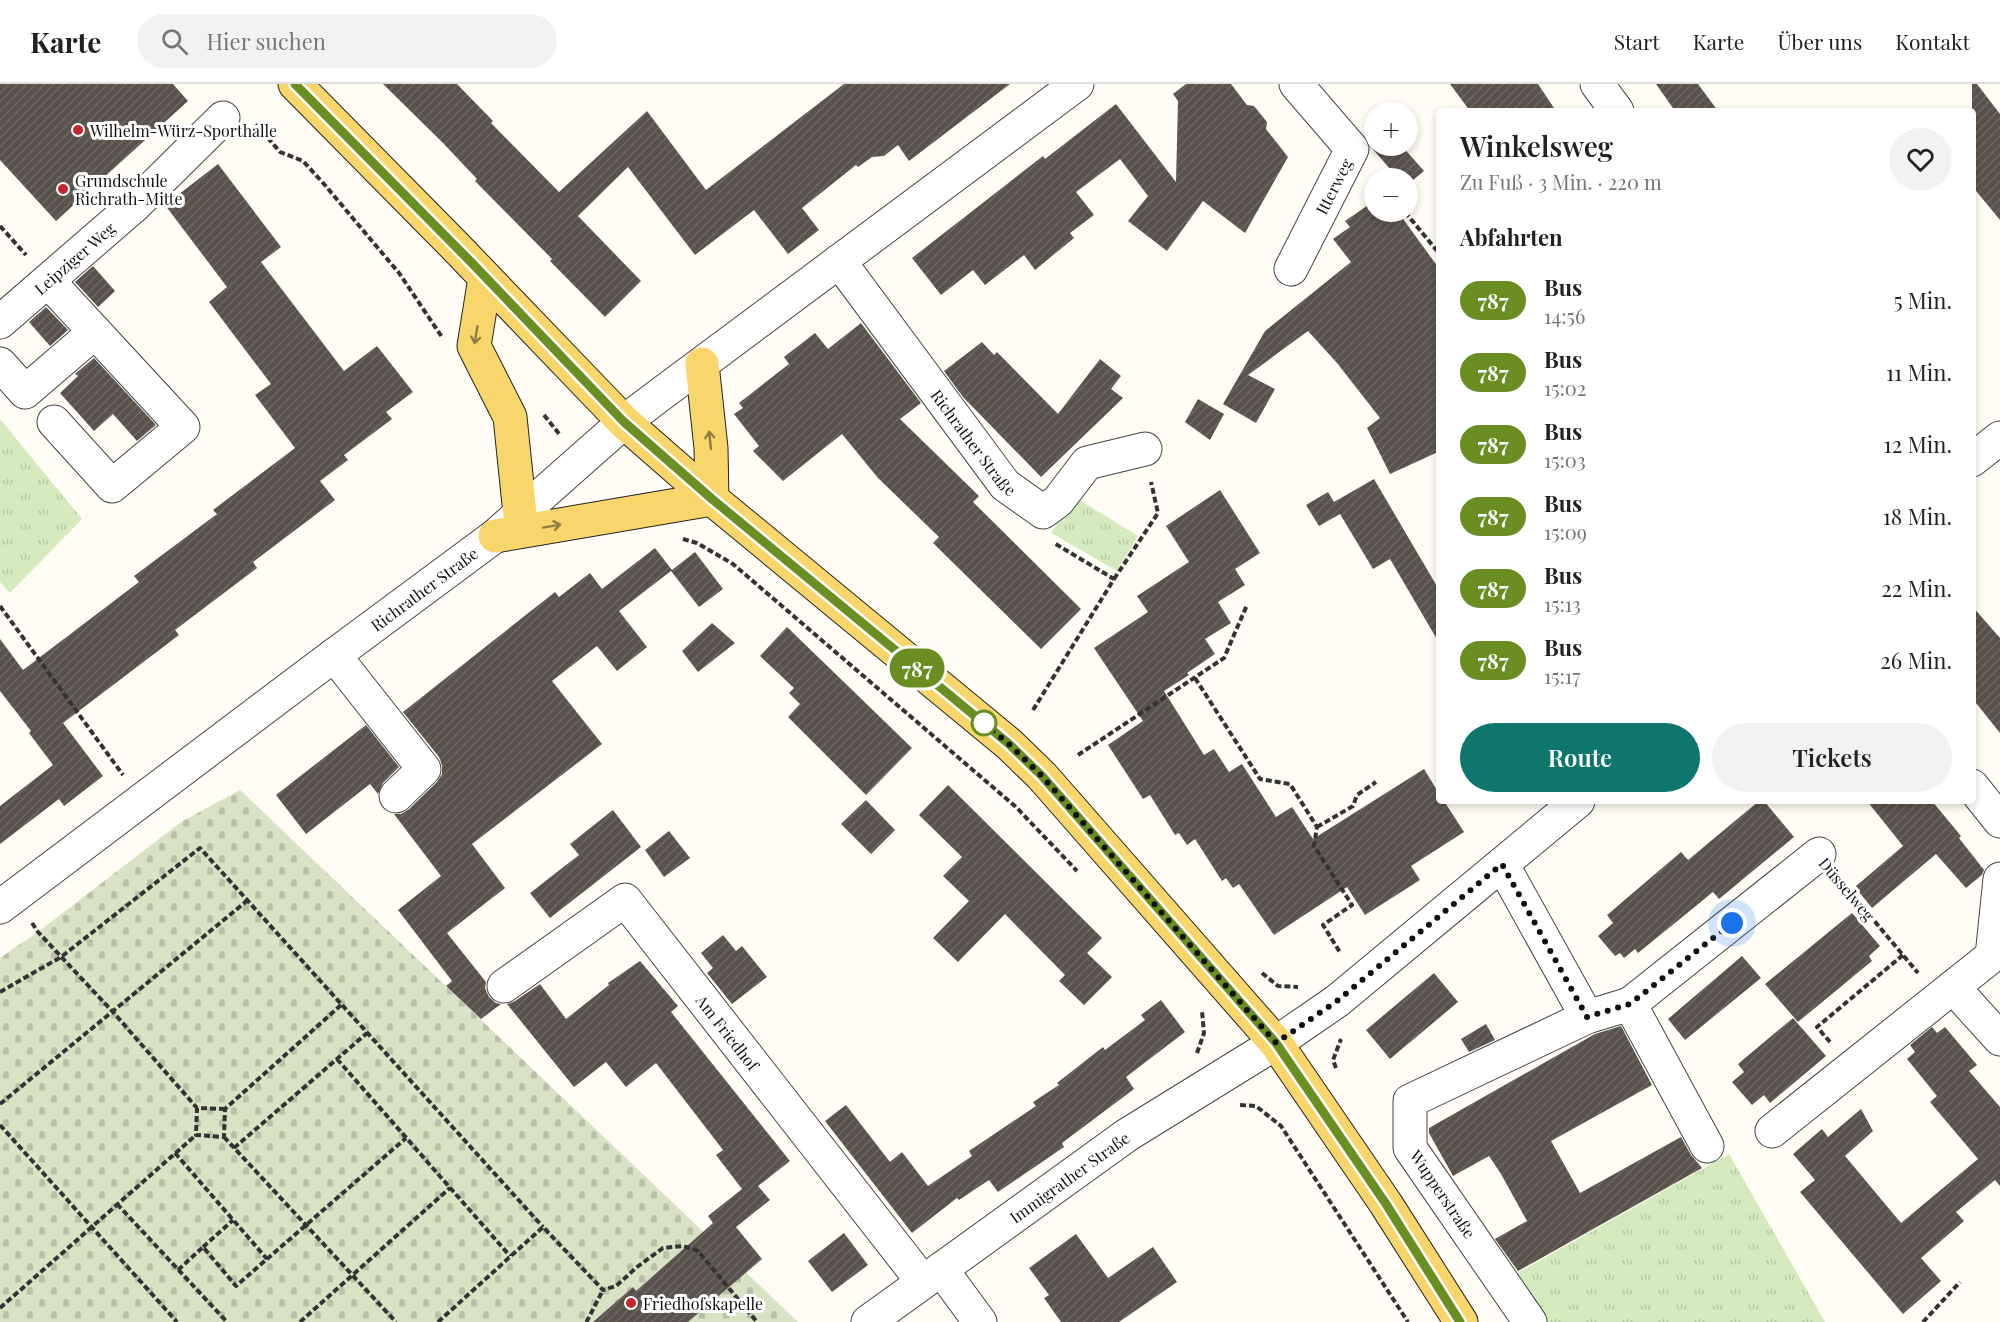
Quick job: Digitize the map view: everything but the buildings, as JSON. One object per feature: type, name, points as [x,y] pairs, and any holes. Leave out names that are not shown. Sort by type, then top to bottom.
[{"type":"main road","points":[[295,84],[624,422],[712,499],[1009,744],[1042,776],[1276,1043],[1386,1204],[1461,1322]]},
{"type":"main road","points":[[485,278],[474,346],[510,417],[520,514]]},
{"type":"main road","points":[[702,364],[711,448],[712,499]]},
{"type":"main road","points":[[495,536],[712,499]]},
{"type":"street","name":"Richrather Straße","points":[[7,902],[495,536],[624,422],[1077,84]]},
{"type":"street","name":"Itterweg","points":[[1291,269],[1352,149],[1296,84]]},
{"type":"street","points":[[1597,84],[1615,108]]},
{"type":"street","name":"Leipziger Weg","points":[[0,322],[38,270],[135,204],[238,119]]},
{"type":"street","name":"Richrather Straße","points":[[839,261],[1005,485],[1043,512]]},
{"type":"street","points":[[38,270],[183,427],[112,486],[54,422]]},
{"type":"street","points":[[0,364],[25,392],[95,332]]},
{"type":"street","points":[[1976,457],[2000,438]]},
{"type":"street","points":[[1043,512],[1058,501],[1087,463],[1145,449]]},
{"type":"street","points":[[334,655],[424,769],[396,796]]},
{"type":"street","points":[[1976,791],[2000,821]]},
{"type":"street","points":[[1276,1043],[1337,1001],[1574,804]]},
{"type":"street","name":"Düsselweg","points":[[1587,1017],[1630,1004],[1818,854]]},
{"type":"street","points":[[1502,864],[1587,1017]]},
{"type":"street","points":[[1772,1131],[1992,956],[2000,879]]},
{"type":"street","name":"Am Friedhof","points":[[504,986],[625,900],[932,1275]]},
{"type":"street","points":[[1946,992],[2000,1039]]},
{"type":"street","points":[[1630,1004],[1707,1146]]},
{"type":"street","name":"Wupperstraße","points":[[1530,1322],[1410,1148],[1410,1101],[1587,1017]]},
{"type":"street","name":"Immigrather Straße","points":[[868,1322],[1128,1135],[1276,1043]]},
{"type":"street","points":[[932,1275],[980,1322]]},
{"type":"path","points":[[238,119],[280,152],[303,161],[399,273],[444,339]]},
{"type":"path","points":[[1412,222],[1436,250]]},
{"type":"path","points":[[0,226],[38,270]]},
{"type":"path","points":[[1033,710],[1158,513],[1145,449]]},
{"type":"path","points":[[1043,512],[1044,538],[1114,579]]},
{"type":"path","points":[[679,538],[697,543],[734,564],[1016,807],[1082,876]]},
{"type":"path","points":[[1078,755],[1224,658],[1247,605]]},
{"type":"path","points":[[0,606],[142,800]]},
{"type":"path","points":[[1195,678],[1260,779],[1290,784],[1317,827],[1314,846],[1352,905],[1323,925],[1345,960]]},
{"type":"path","points":[[1317,827],[1353,806],[1357,795],[1376,782]]},
{"type":"path","points":[[0,992],[61,957],[200,848],[543,1227],[603,1290]]},
{"type":"path","name":"Düsselweg","points":[[1818,854],[1903,955],[1946,992]]},
{"type":"path","points":[[0,1104],[248,900]]},
{"type":"path","points":[[0,1308],[196,1135],[197,1107],[113,1012],[7,902]]},
{"type":"path","points":[[1851,1067],[1817,1027],[1903,955]]},
{"type":"path","points":[[1195,1003],[1202,1012]]},
{"type":"path","points":[[197,1107],[225,1109],[341,1005]]},
{"type":"path","points":[[234,1148],[367,1033]]},
{"type":"path","points":[[337,1059],[510,1256]]},
{"type":"path","points":[[224,1137],[225,1109]]},
{"type":"path","points":[[0,1125],[177,1322]]},
{"type":"path","points":[[1281,1126],[1408,1322]]},
{"type":"path","points":[[196,1135],[224,1137],[396,1322]]},
{"type":"path","points":[[203,1247],[236,1286],[406,1138]]},
{"type":"path","points":[[175,1154],[267,1258]]},
{"type":"path","points":[[300,1322],[450,1188]]},
{"type":"path","points":[[117,1204],[227,1322]]},
{"type":"path","points":[[178,1270],[233,1220]]},
{"type":"path","points":[[438,1322],[543,1227]]},
{"type":"path","points":[[588,1322],[603,1290],[616,1286],[663,1248],[683,1246],[698,1251],[757,1322]]},
{"type":"path","points":[[1923,1322],[1960,1282]]},
{"type":"green space","points":[[0,419],[82,519],[10,593],[0,582]]},
{"type":"green space","points":[[1073,496],[1138,536],[1117,571],[1051,533]]},
{"type":"green space","points":[[240,790],[798,1322],[0,1322],[0,958],[38,932],[181,822]]},
{"type":"green space","points":[[1729,1154],[1825,1322],[1533,1322],[1503,1281]]},
{"type":"bus line","name":"787","points":[[295,84],[470,261],[624,422],[712,499],[1009,744],[1042,776],[1276,1043],[1386,1204],[1460,1322]]},
{"type":"place","name":"Wilhelm-Würz-Sporthalle","points":[[78,130]]},
{"type":"place","name":"Grundschule Richrath-Mitte","points":[[63,189]]},
{"type":"place","name":"Friedhofskapelle","points":[[631,1303]]},
{"type":"route","points":[[984,723],[980,720],[1042,776],[1276,1043],[1337,1001],[1502,864],[1587,1017],[1630,1004],[1732,923]]}]
